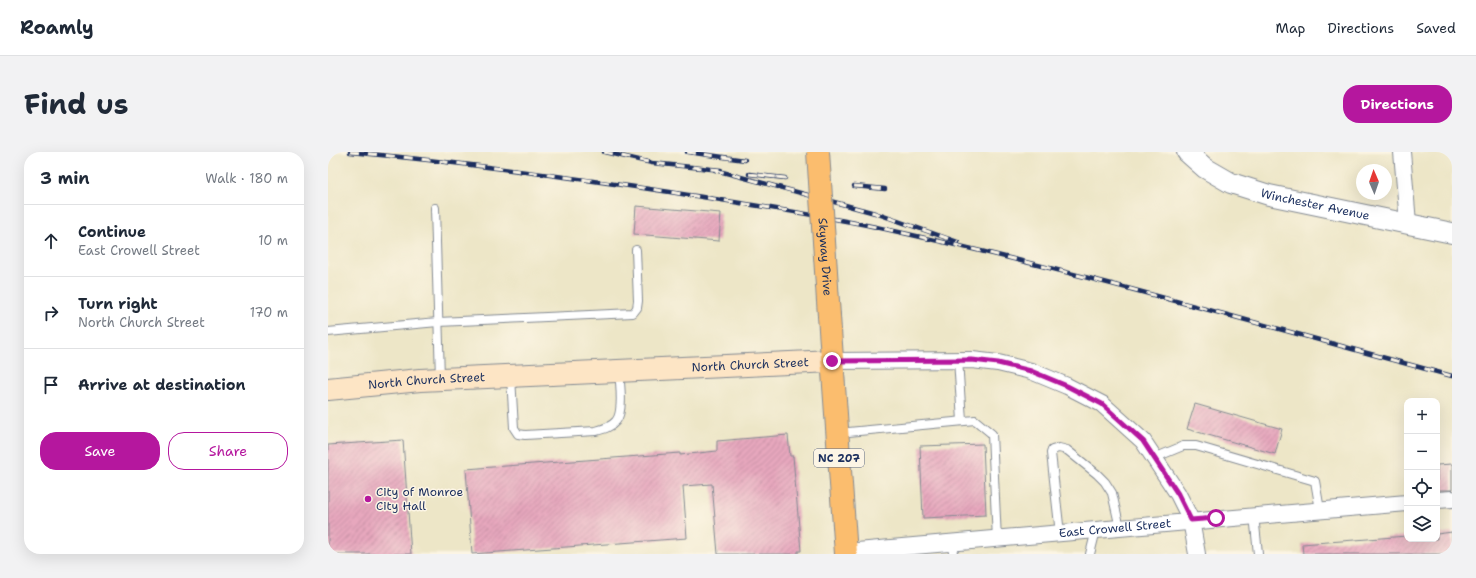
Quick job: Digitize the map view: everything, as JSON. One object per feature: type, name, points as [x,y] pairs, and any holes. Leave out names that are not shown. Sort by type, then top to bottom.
[{"type":"main road","name":"Skyway Drive","points":[[818,152],[832,361]]},
{"type":"main road","name":"North Church Street","points":[[328,389],[420,380],[832,361]]},
{"type":"main road","name":"NC 207","points":[[832,361],[846,553]]},
{"type":"street","name":"Winchester Avenue","points":[[1188,152],[1205,168],[1231,183],[1269,195],[1452,233]]},
{"type":"street","points":[[1402,152],[1408,223]]},
{"type":"street","name":"North Church Street","points":[[832,361],[972,360],[998,363],[1024,369],[1067,386],[1102,404],[1143,441],[1178,494],[1191,520],[1197,554]]},
{"type":"street","points":[[1440,500],[1452,499]]},
{"type":"street","name":"East Crowell Street","points":[[846,553],[953,549],[997,540],[1191,520],[1404,503]]},
{"type":"lane","points":[[435,208],[440,379]]},
{"type":"lane","points":[[328,332],[438,322],[633,313],[637,308],[638,301],[636,250]]},
{"type":"lane","points":[[958,360],[962,421]]},
{"type":"lane","points":[[511,376],[514,428],[518,434],[524,435],[596,431],[607,428],[615,423],[620,412],[619,371]]},
{"type":"lane","points":[[837,433],[974,420],[992,434],[997,540]]},
{"type":"lane","points":[[1154,458],[1183,446],[1196,446],[1315,481],[1320,510]]},
{"type":"lane","points":[[1060,534],[1051,453],[1054,448],[1066,450],[1105,482],[1112,493],[1120,528]]},
{"type":"lane","points":[[1254,515],[1258,554]]},
{"type":"lane","points":[[1090,554],[1096,530]]},
{"type":"building","points":[[636,206],[721,213],[719,241],[634,234]]},
{"type":"building","points":[[1195,404],[1282,429],[1275,454],[1187,429]]},
{"type":"building","points":[[788,435],[790,456],[793,456],[801,551],[798,551],[798,554],[718,554],[712,484],[683,486],[687,538],[472,554],[466,469],[680,453],[680,455],[717,451],[717,441]]},
{"type":"building","name":"City of Monroe City Hall","points":[[403,440],[411,554],[328,554],[328,445]]},
{"type":"building","points":[[983,444],[986,515],[923,518],[920,446]]},
{"type":"building","points":[[1452,464],[1452,490],[1440,490],[1440,465]]},
{"type":"building","points":[[1452,532],[1452,554],[1303,554],[1302,544],[1404,536],[1404,542],[1440,542],[1440,534]]},
{"type":"railway","points":[[350,152],[470,165],[630,186],[773,208],[876,227],[949,243],[1093,279],[1452,376]]},
{"type":"railway","points":[[604,152],[652,163],[721,170]]},
{"type":"railway","points":[[687,152],[745,160]]},
{"type":"railway","points":[[715,170],[875,213],[958,242]]},
{"type":"railway","points":[[749,174],[785,178],[749,174]]},
{"type":"railway","points":[[854,186],[885,189]]},
{"type":"place","name":"City of Monroe City Hall","points":[[368,499]]},
{"type":"route","points":[[832,361],[972,360],[998,363],[1031,371],[1067,386],[1102,404],[1143,441],[1178,494],[1191,520],[1216,518]]}]
